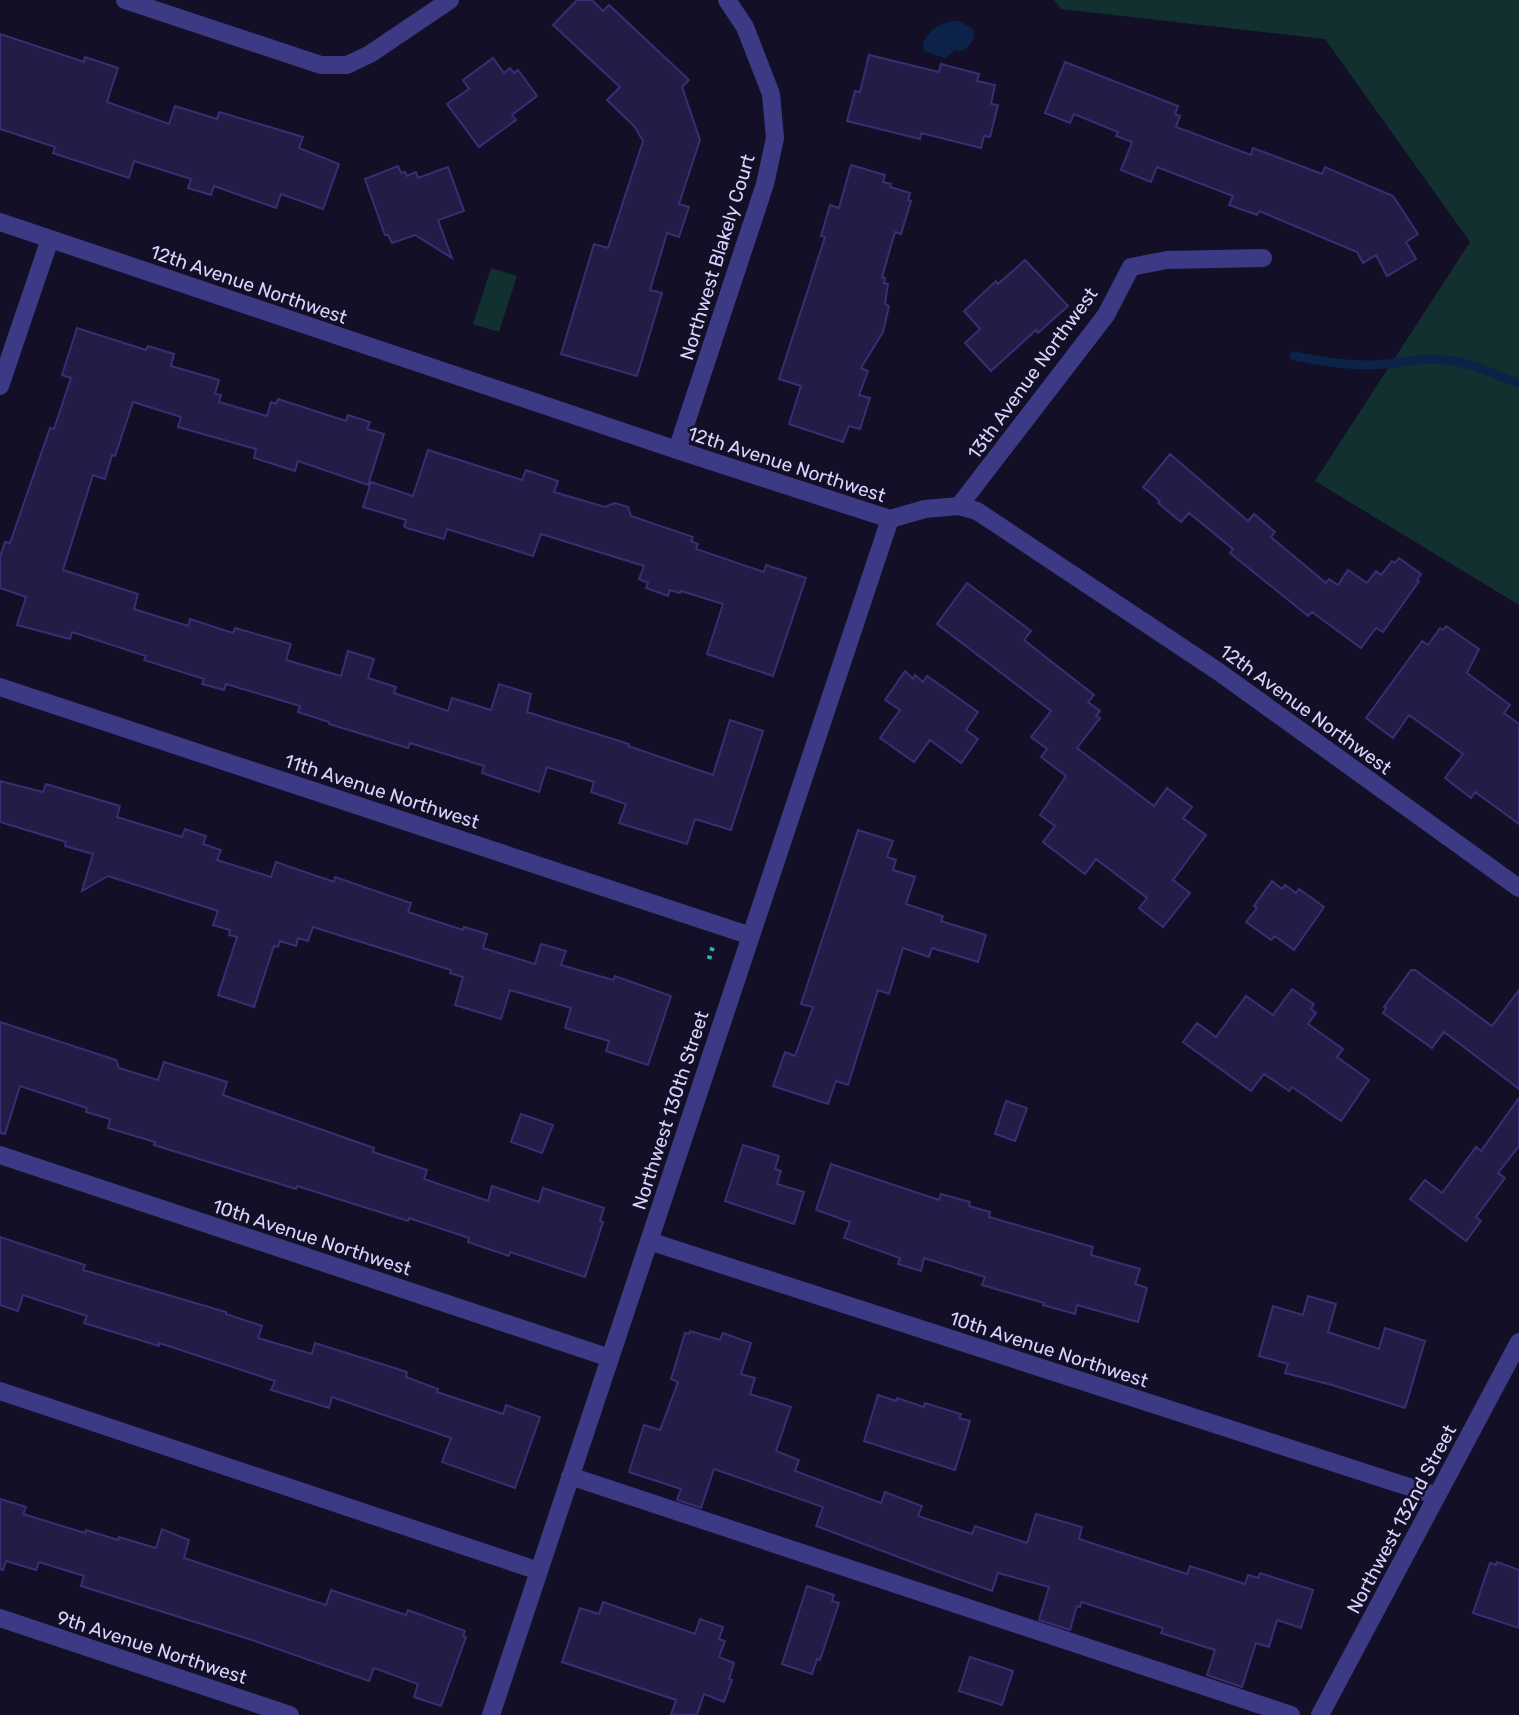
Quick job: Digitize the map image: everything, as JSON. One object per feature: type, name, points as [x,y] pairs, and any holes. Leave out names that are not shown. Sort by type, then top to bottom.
[{"type":"street","points":[[125,0],[321,65],[347,65],[370,54],[450,0]]},
{"type":"street","name":"Northwest Blakely Court","points":[[677,450],[765,184],[775,138],[771,94],[745,27],[727,0]]},
{"type":"street","name":"12th Avenue Northwest","points":[[0,222],[890,519],[925,509],[959,506],[977,511],[1219,672],[1519,888]]},
{"type":"street","points":[[0,386],[50,239]]},
{"type":"street","name":"13th Avenue Northwest","points":[[959,506],[1105,315],[1131,267],[1167,260],[1263,258]]},
{"type":"street","name":"Northwest 130th Street","points":[[491,1715],[890,519]]},
{"type":"street","name":"11th Avenue Northwest","points":[[0,687],[751,936]]},
{"type":"street","name":"10th Avenue Northwest","points":[[0,1155],[610,1358]]},
{"type":"street","name":"10th Avenue Northwest","points":[[649,1241],[1437,1496]]},
{"type":"street","name":"Northwest 132nd Street","points":[[1320,1715],[1519,1342]]},
{"type":"street","points":[[0,1391],[539,1571]]},
{"type":"street","points":[[570,1476],[1291,1715]]},
{"type":"street","name":"9th Avenue Northwest","points":[[0,1618],[290,1715]]},
{"type":"green space","points":[[1054,0],[1519,0],[1519,605],[1315,481],[1470,242],[1325,39],[1061,9]]},
{"type":"green space","points":[[491,268],[517,276],[499,332],[473,324]]},
{"type":"water","points":[[959,21],[973,29],[973,39],[968,47],[962,51],[955,50],[945,58],[924,51],[923,43],[933,29],[947,22]]},
{"type":"building","points":[[577,0],[592,0],[603,11],[609,5],[689,80],[682,87],[700,140],[679,204],[689,207],[679,237],[667,233],[650,290],[662,293],[637,376],[561,354],[594,244],[608,248],[643,141],[635,127],[607,100],[620,87],[553,25]]},
{"type":"building","points":[[0,34],[84,62],[85,57],[118,68],[107,102],[169,124],[175,106],[217,119],[219,112],[303,137],[299,148],[339,164],[323,209],[281,194],[276,208],[214,186],[211,195],[188,188],[191,179],[134,161],[129,178],[53,153],[55,147],[0,129]]},
{"type":"building","points":[[869,55],[939,72],[941,64],[979,74],[977,81],[995,85],[991,104],[998,105],[990,137],[984,136],[981,148],[921,133],[920,139],[847,121],[855,91],[860,92]]},
{"type":"building","points":[[493,58],[504,73],[510,68],[514,73],[518,70],[537,96],[512,115],[516,120],[479,147],[447,104],[469,89],[463,80]]},
{"type":"building","points":[[1065,62],[1178,106],[1175,114],[1180,116],[1176,127],[1251,155],[1253,148],[1322,174],[1325,167],[1393,196],[1418,234],[1406,242],[1416,259],[1387,276],[1376,255],[1363,263],[1357,252],[1259,211],[1257,215],[1229,205],[1233,196],[1157,167],[1151,182],[1121,170],[1132,142],[1116,136],[1118,132],[1074,114],[1070,123],[1045,113]]},
{"type":"building","points":[[851,165],[885,175],[883,182],[910,193],[908,200],[911,201],[901,234],[895,232],[882,277],[885,278],[884,283],[888,284],[885,304],[889,306],[883,332],[861,368],[868,371],[859,395],[870,398],[860,429],[849,426],[843,442],[789,424],[801,386],[779,379],[825,237],[821,236],[830,205],[839,208]]},
{"type":"building","points":[[398,166],[401,173],[405,172],[407,176],[416,172],[418,178],[448,167],[464,211],[438,220],[452,258],[415,235],[392,243],[388,235],[385,235],[365,179]]},
{"type":"building","points":[[1025,260],[1068,306],[1038,333],[1036,330],[991,371],[965,343],[980,329],[964,311],[996,281],[998,284]]},
{"type":"building","points":[[77,328],[146,350],[148,346],[174,354],[171,366],[219,380],[215,394],[221,395],[219,402],[267,416],[271,402],[276,404],[278,399],[346,421],[348,415],[370,422],[367,429],[384,434],[368,485],[298,461],[295,471],[254,458],[256,449],[178,427],[181,417],[133,402],[105,479],[93,475],[63,570],[138,594],[134,609],[188,626],[190,619],[233,633],[235,628],[291,644],[286,660],[341,676],[348,651],[374,659],[368,678],[396,687],[394,693],[448,711],[452,698],[491,710],[499,684],[531,694],[527,712],[629,744],[628,746],[713,775],[730,720],[763,731],[731,830],[695,819],[687,844],[619,823],[626,804],[591,792],[594,782],[547,767],[539,792],[482,773],[484,766],[410,743],[408,748],[329,724],[298,712],[300,706],[226,684],[224,690],[202,684],[204,679],[144,660],[146,656],[72,632],[70,639],[17,625],[26,597],[0,588],[0,557],[5,542],[10,543],[50,428],[54,429],[71,378],[62,375]]},
{"type":"building","points":[[428,450],[522,480],[526,470],[558,481],[554,492],[605,507],[615,503],[628,507],[631,516],[693,537],[691,541],[698,544],[696,549],[764,572],[766,565],[806,578],[773,676],[707,654],[723,604],[681,591],[670,590],[668,596],[646,588],[648,583],[639,579],[644,566],[541,534],[533,556],[447,529],[444,539],[407,528],[404,526],[406,520],[363,507],[371,482],[413,496]]},
{"type":"building","points":[[1170,454],[1248,521],[1254,514],[1275,532],[1271,537],[1326,583],[1329,579],[1338,585],[1348,570],[1367,583],[1376,571],[1381,575],[1392,561],[1395,563],[1399,558],[1421,574],[1417,580],[1419,581],[1383,632],[1376,628],[1361,648],[1312,612],[1308,616],[1230,553],[1233,549],[1189,513],[1181,522],[1158,503],[1160,501],[1143,487]]},
{"type":"building","points":[[967,583],[1031,631],[1024,640],[1094,695],[1088,702],[1100,711],[1096,716],[1100,718],[1077,748],[1154,806],[1167,788],[1192,807],[1183,818],[1206,835],[1173,880],[1190,893],[1163,927],[1139,908],[1147,898],[1096,859],[1085,874],[1043,842],[1055,826],[1040,815],[1066,776],[1041,757],[1047,749],[1031,737],[1051,711],[937,624]]},
{"type":"building","points":[[1446,626],[1479,649],[1467,673],[1510,705],[1504,713],[1519,724],[1519,824],[1475,792],[1471,798],[1445,778],[1463,754],[1409,715],[1393,738],[1366,718],[1422,641],[1428,645],[1440,628],[1443,630]]},
{"type":"building","points":[[905,671],[913,679],[915,675],[923,682],[927,676],[978,712],[966,730],[978,739],[961,763],[930,740],[914,762],[880,738],[900,710],[885,700]]},
{"type":"building","points":[[0,781],[43,792],[46,784],[120,806],[117,817],[182,837],[185,829],[206,836],[203,844],[221,850],[217,860],[271,877],[276,862],[334,882],[335,877],[411,903],[408,912],[463,930],[464,927],[487,934],[483,948],[535,964],[541,944],[566,951],[561,965],[613,980],[615,976],[671,996],[648,1065],[606,1051],[609,1041],[565,1028],[571,1008],[510,990],[501,1019],[455,1005],[463,977],[450,973],[451,970],[313,927],[308,941],[298,938],[296,946],[280,941],[278,947],[274,946],[254,1007],[218,995],[237,937],[229,935],[230,930],[213,925],[218,911],[108,876],[82,891],[93,854],[65,846],[66,842],[0,822]]},
{"type":"building","points":[[858,830],[893,841],[887,857],[896,860],[893,870],[915,877],[906,904],[943,916],[941,921],[986,935],[978,962],[932,948],[929,957],[903,948],[889,994],[878,990],[848,1085],[836,1081],[828,1104],[773,1086],[785,1052],[795,1056],[813,1007],[801,1004]]},
{"type":"building","points":[[1272,881],[1282,889],[1285,885],[1296,893],[1299,889],[1324,907],[1294,950],[1275,936],[1271,940],[1246,922]]},
{"type":"building","points":[[1411,970],[1415,970],[1492,1026],[1519,990],[1519,1089],[1444,1032],[1432,1048],[1383,1013],[1386,1008],[1384,1007]]},
{"type":"building","points":[[1292,989],[1314,1004],[1311,1009],[1316,1013],[1308,1024],[1343,1049],[1337,1057],[1369,1080],[1341,1121],[1292,1087],[1289,1091],[1264,1074],[1251,1091],[1183,1042],[1197,1023],[1216,1037],[1246,996],[1273,1015]]},
{"type":"building","points":[[0,1022],[116,1060],[119,1068],[158,1080],[164,1062],[227,1082],[223,1095],[374,1148],[373,1152],[427,1170],[424,1179],[488,1201],[492,1186],[539,1202],[543,1188],[604,1208],[600,1221],[603,1222],[585,1277],[510,1252],[509,1256],[468,1242],[469,1238],[409,1218],[408,1221],[297,1186],[296,1189],[154,1145],[155,1142],[108,1128],[110,1119],[86,1112],[87,1108],[20,1086],[5,1134],[0,1133]]},
{"type":"building","points":[[1519,1098],[1519,1146],[1498,1173],[1505,1178],[1476,1217],[1481,1221],[1466,1241],[1410,1199],[1425,1180],[1442,1193],[1476,1147],[1481,1151]]},
{"type":"building","points":[[1006,1101],[1027,1108],[1015,1141],[995,1134]]},
{"type":"building","points":[[521,1114],[553,1125],[542,1153],[511,1142]]},
{"type":"building","points":[[743,1145],[779,1156],[775,1169],[781,1171],[777,1184],[804,1192],[794,1224],[725,1201]]},
{"type":"building","points":[[831,1164],[939,1200],[941,1194],[970,1202],[969,1206],[990,1212],[989,1217],[1093,1247],[1091,1255],[1140,1269],[1135,1284],[1147,1288],[1138,1322],[1077,1305],[1075,1314],[1043,1305],[1044,1303],[982,1285],[985,1277],[924,1258],[921,1271],[898,1264],[900,1258],[844,1238],[850,1222],[816,1210]]},
{"type":"building","points":[[0,1237],[85,1265],[83,1270],[226,1312],[262,1326],[258,1338],[312,1354],[315,1343],[407,1372],[406,1377],[438,1389],[437,1392],[503,1414],[506,1405],[540,1417],[515,1488],[442,1462],[451,1438],[332,1397],[329,1408],[271,1390],[275,1381],[159,1343],[159,1346],[84,1323],[87,1316],[23,1295],[18,1311],[0,1305]]},
{"type":"building","points":[[1308,1296],[1336,1304],[1328,1332],[1379,1349],[1385,1328],[1425,1341],[1405,1408],[1285,1373],[1288,1364],[1259,1356],[1273,1306],[1303,1315]]},
{"type":"building","points":[[690,1331],[720,1340],[723,1333],[751,1343],[741,1374],[755,1378],[750,1394],[791,1407],[776,1451],[799,1460],[795,1471],[881,1503],[885,1492],[922,1506],[918,1516],[972,1534],[975,1526],[1027,1543],[1036,1514],[1082,1527],[1079,1539],[1187,1574],[1190,1566],[1245,1584],[1248,1575],[1258,1578],[1260,1573],[1313,1590],[1301,1628],[1277,1620],[1269,1647],[1256,1643],[1242,1687],[1207,1675],[1215,1650],[1161,1633],[1163,1628],[1081,1602],[1080,1607],[1077,1606],[1070,1630],[1039,1620],[1049,1587],[998,1573],[992,1591],[816,1526],[823,1507],[714,1469],[701,1508],[677,1500],[681,1489],[629,1472],[644,1425],[660,1430],[678,1382],[671,1379],[685,1333],[689,1334]]},
{"type":"building","points":[[878,1395],[924,1407],[925,1403],[961,1414],[959,1418],[970,1421],[955,1470],[864,1441]]},
{"type":"building","points":[[0,1499],[26,1507],[23,1514],[85,1533],[86,1530],[156,1548],[162,1529],[189,1540],[184,1558],[326,1605],[331,1590],[406,1615],[408,1610],[465,1631],[463,1636],[466,1637],[441,1706],[414,1697],[418,1684],[374,1668],[369,1681],[252,1640],[81,1586],[84,1576],[39,1562],[36,1570],[6,1561],[3,1570],[0,1569]]},
{"type":"building","points":[[1497,1562],[1519,1570],[1519,1628],[1473,1613],[1490,1563],[1496,1565]]},
{"type":"building","points":[[807,1586],[834,1595],[832,1601],[839,1603],[820,1660],[817,1659],[812,1674],[782,1664]]},
{"type":"building","points":[[603,1602],[695,1634],[700,1619],[723,1627],[719,1639],[725,1641],[719,1657],[734,1663],[729,1679],[732,1680],[724,1702],[704,1694],[697,1715],[671,1715],[676,1700],[562,1662],[580,1608],[599,1614]]},
{"type":"building","points":[[970,1657],[1013,1671],[1002,1705],[959,1691]]},
{"type":"waterway","points":[[1294,356],[1363,365],[1444,360],[1469,365],[1519,383]]}]
